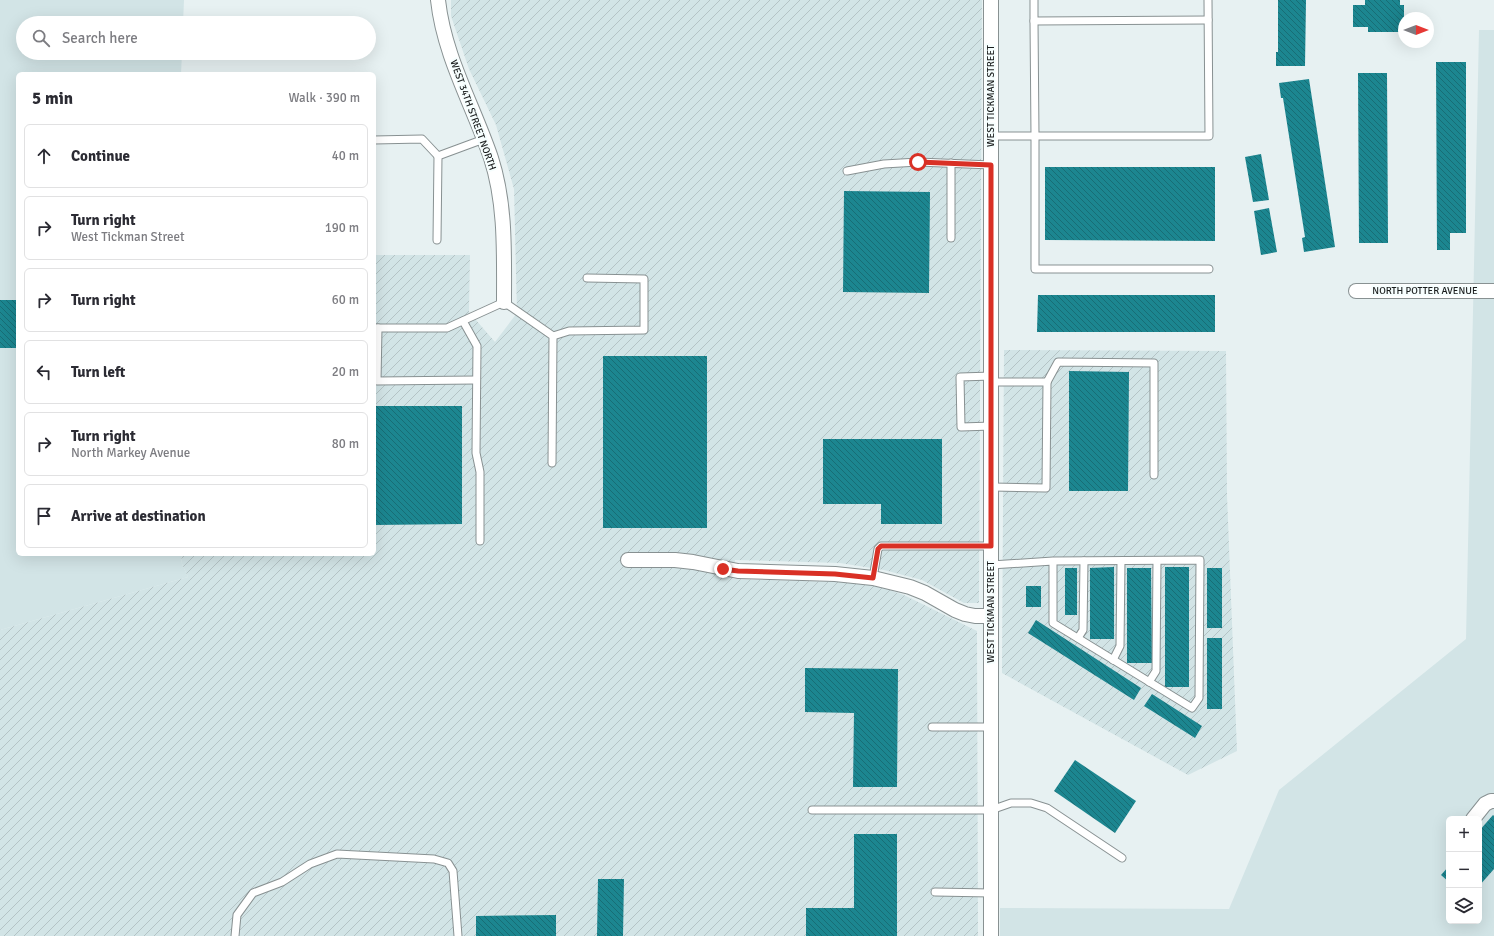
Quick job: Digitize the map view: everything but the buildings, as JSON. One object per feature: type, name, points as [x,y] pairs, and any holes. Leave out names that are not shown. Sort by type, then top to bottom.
[{"type":"street","name":"WEST 34TH STREET NORTH","points":[[438,0],[444,33],[451,56],[484,139],[493,166],[501,209],[504,253],[504,302]]},
{"type":"street","name":"WEST TICKMAN STREET","points":[[991,0],[991,936]]},
{"type":"street","name":"NORTH POTTER AVENUE","points":[[1356,291],[1494,291]]},
{"type":"street","points":[[628,560],[675,560],[738,571],[835,574],[873,578],[910,587],[925,593],[965,614],[975,616],[991,616]]},
{"type":"street","points":[[1475,816],[1485,804],[1491,800],[1494,802]]},
{"type":"lane","points":[[1034,0],[1035,269],[1209,269]]},
{"type":"lane","points":[[991,136],[1209,136],[1208,0]]},
{"type":"lane","points":[[1034,21],[1208,20]]},
{"type":"lane","points":[[376,140],[422,139],[438,156],[437,240]]},
{"type":"lane","points":[[438,156],[484,139]]},
{"type":"lane","points":[[847,171],[890,164],[918,162],[991,165]]},
{"type":"lane","points":[[951,163],[951,238]]},
{"type":"lane","points":[[552,336],[569,331],[644,330],[644,279],[587,278]]},
{"type":"lane","points":[[476,380],[377,381],[376,328],[447,328],[504,302],[552,336]]},
{"type":"lane","points":[[463,321],[477,346],[476,453],[480,472],[480,541]]},
{"type":"lane","points":[[552,336],[552,463]]},
{"type":"lane","points":[[992,487],[1046,488],[1047,382],[1058,362],[1154,363],[1154,475]]},
{"type":"lane","points":[[992,426],[961,427],[960,377],[1047,382]]},
{"type":"lane","points":[[873,578],[878,549],[881,546],[991,546]]},
{"type":"lane","points":[[991,565],[1053,561],[1200,560],[1199,698],[1192,708],[1053,623],[1053,561]]},
{"type":"lane","points":[[1078,638],[1083,630],[1084,561]]},
{"type":"lane","points":[[1113,660],[1120,646],[1121,561]]},
{"type":"lane","points":[[1149,682],[1156,671],[1157,561]]},
{"type":"lane","points":[[932,727],[991,727]]},
{"type":"lane","points":[[812,810],[991,810],[1011,803],[1031,803],[1047,808],[1122,858]]},
{"type":"lane","points":[[235,936],[237,915],[253,893],[282,882],[310,864],[337,854],[434,859],[448,863],[453,871],[458,936]]},
{"type":"lane","points":[[934,892],[991,893]]},
{"type":"shaded area","points":[[0,0],[184,0],[183,16],[16,16],[16,60],[182,60],[181,72],[16,72],[16,556],[181,556],[182,564],[188,577],[0,630]]},
{"type":"shaded area","points":[[451,0],[982,0],[979,603],[964,603],[922,580],[884,570],[840,563],[735,560],[733,579],[870,583],[904,595],[977,631],[978,936],[0,936],[0,630],[188,577],[182,564],[181,556],[376,556],[376,255],[470,255],[469,312],[495,342],[517,313],[514,189],[496,125],[469,69],[451,16]]},
{"type":"shaded area","points":[[1479,30],[1494,30],[1494,936],[1000,936],[1000,908],[1229,909],[1279,790],[1466,639]]},
{"type":"shaded area","points":[[1004,350],[1226,351],[1227,495],[1237,751],[1188,775],[1002,673]]},
{"type":"route","points":[[723,569],[738,571],[854,575],[873,578],[878,549],[881,546],[991,546],[991,165],[918,162]]}]
